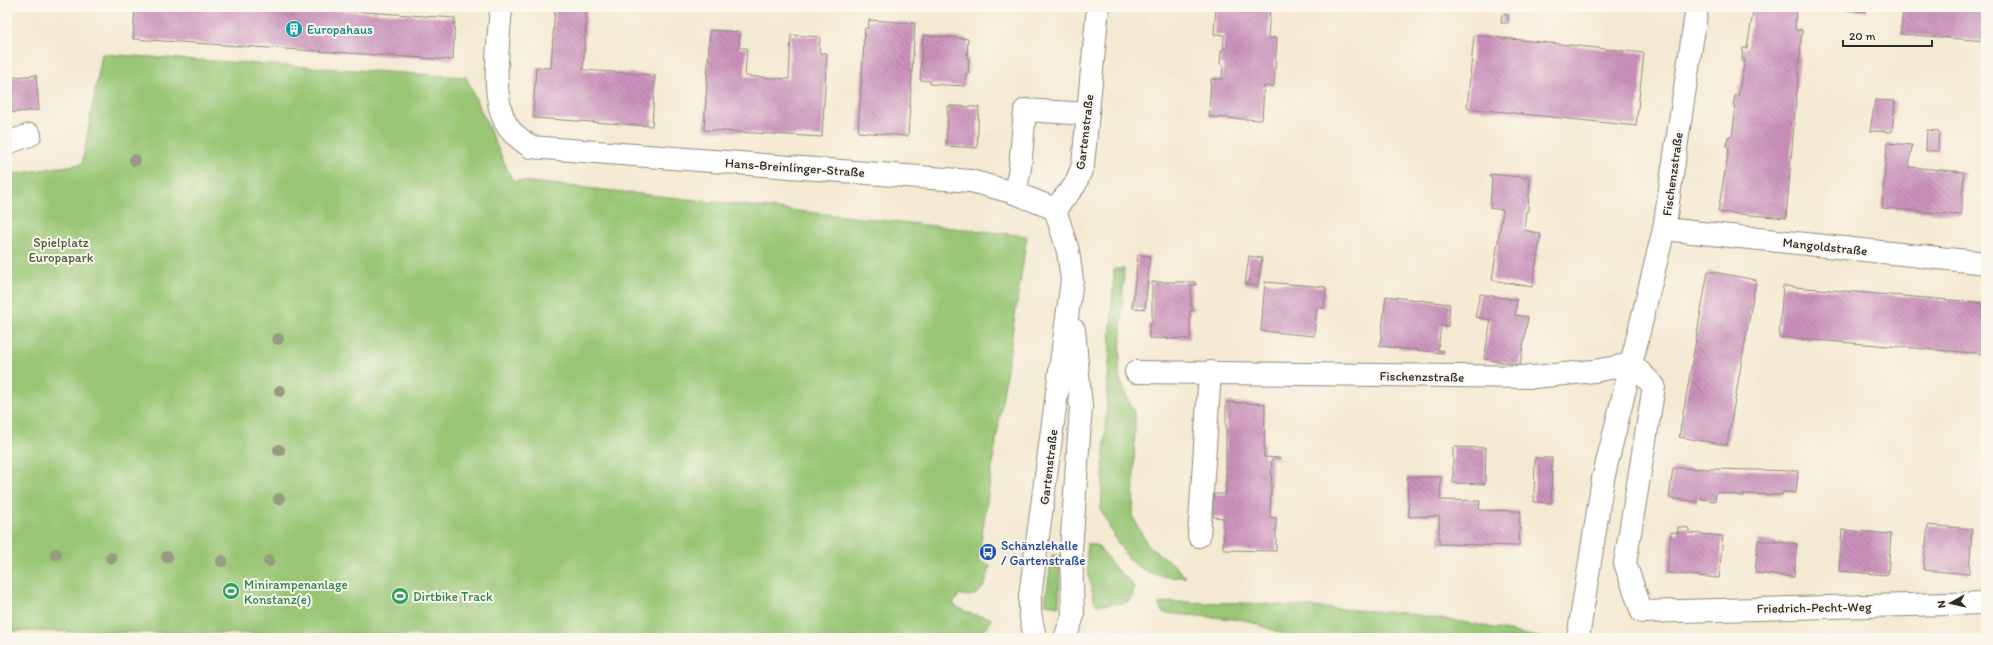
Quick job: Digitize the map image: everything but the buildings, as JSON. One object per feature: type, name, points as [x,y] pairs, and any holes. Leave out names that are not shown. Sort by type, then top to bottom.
[{"type":"street","name":"Hans-Breinlinger-Straße","points":[[501,7],[497,73],[500,110],[511,131],[531,147],[972,181],[1015,193],[1055,209]]},
{"type":"street","name":"Gartenstraße","points":[[1035,638],[1030,613],[1030,596],[1072,280],[1068,251],[1055,209],[1075,185],[1083,165],[1098,7]]},
{"type":"street","name":"Fischenzstraße","points":[[1578,638],[1603,479],[1664,229],[1697,7]]},
{"type":"street","points":[[1015,193],[1020,168],[1025,110],[1088,114]]},
{"type":"street","points":[[7,143],[30,135]]},
{"type":"street","name":"Mangoldstraße","points":[[1664,229],[1986,263]]},
{"type":"street","name":"Gartenstraße","points":[[1065,638],[1073,616],[1071,550],[1081,406],[1078,362],[1070,295]]},
{"type":"street","name":"Fischenzstraße","points":[[1136,372],[1210,372],[1477,378],[1534,377],[1632,364]]},
{"type":"street","name":"Friedrich-Pecht-Weg","points":[[1632,364],[1654,386],[1625,563],[1642,612],[1986,603]]},
{"type":"street","points":[[1200,536],[1210,372]]},
{"type":"green space","name":"Spielplatz Europapark","points":[[102,54],[466,77],[512,180],[1027,236],[978,561],[990,566],[987,579],[982,589],[973,595],[967,596],[959,594],[953,605],[971,614],[991,618],[988,627],[974,638],[639,638],[7,631],[7,175],[82,164]]},
{"type":"green space","points":[[1114,269],[1124,269],[1119,377],[1135,416],[1133,517],[1148,546],[1173,564],[1185,577],[1167,577],[1152,574],[1140,568],[1122,550],[1101,510]]},
{"type":"green space","points":[[1087,543],[1098,546],[1116,569],[1131,582],[1134,589],[1131,600],[1124,603],[1096,605],[1088,574]]},
{"type":"green space","points":[[1052,555],[1060,556],[1059,606],[1045,604]]},
{"type":"green space","points":[[1171,602],[1249,603],[1403,613],[1475,624],[1542,638],[1292,637],[1245,620],[1164,613],[1158,604]]},
{"type":"place","name":"Europahaus","points":[[294,29]]},
{"type":"place","name":"Schänzlehalle / Gartenstraße","points":[[988,552]]},
{"type":"place","name":"Minirampenanlage Konstanz(e)","points":[[231,591]]},
{"type":"place","name":"Dirtbike Track","points":[[400,596]]}]
